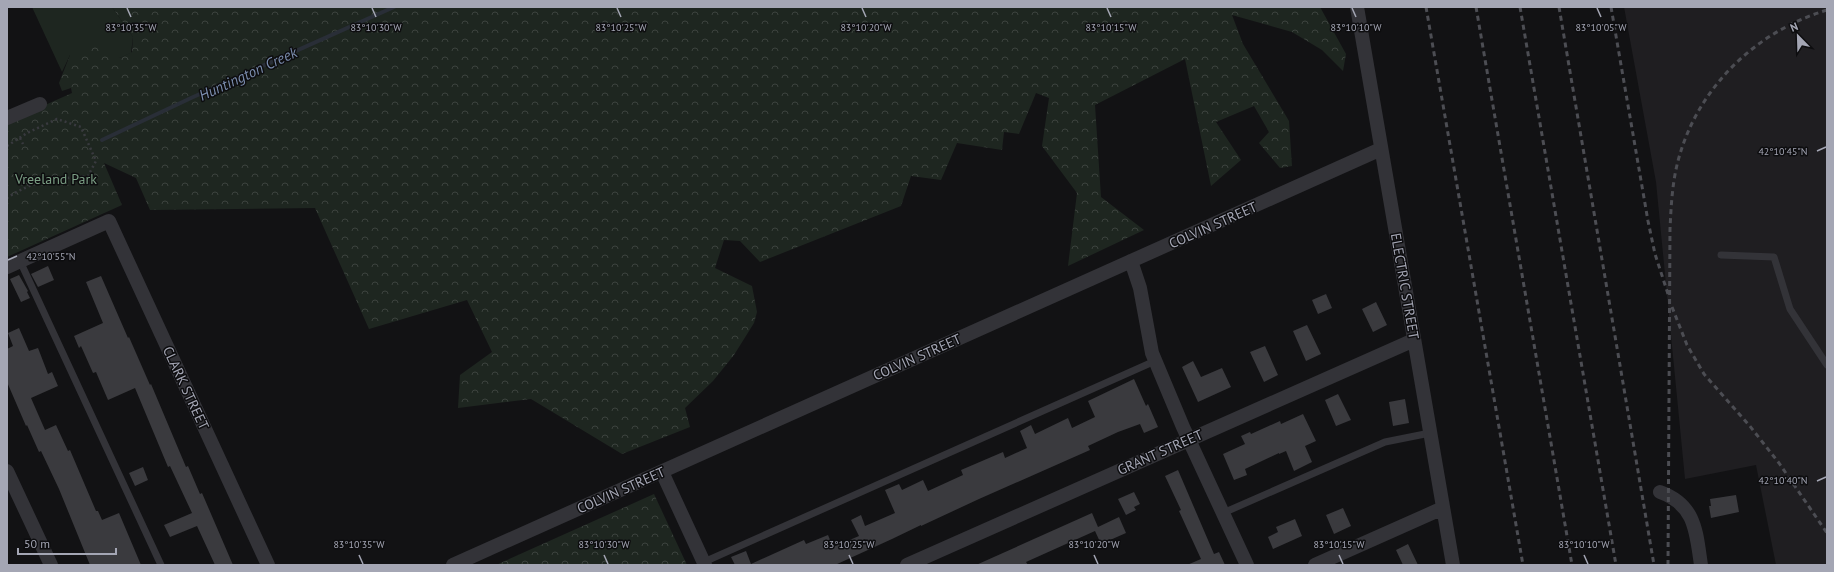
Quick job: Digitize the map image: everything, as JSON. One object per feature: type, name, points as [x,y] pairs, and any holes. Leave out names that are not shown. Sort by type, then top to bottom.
[{"type":"street","name":"ELECTRIC STREET","points":[[1356,7],[1453,565]]},
{"type":"street","points":[[7,118],[40,104]]},
{"type":"street","name":"COLVIN STREET","points":[[453,565],[1381,149]]},
{"type":"street","name":"CLARK STREET","points":[[20,261],[109,221],[268,565]]},
{"type":"street","points":[[7,267],[20,261]]},
{"type":"street","points":[[1131,262],[1140,288],[1149,340],[1155,360],[1189,440],[1247,565]]},
{"type":"street","name":"GRANT STREET","points":[[907,565],[1414,340]]},
{"type":"street","points":[[7,471],[51,565]]},
{"type":"street","points":[[662,472],[704,563]]},
{"type":"street","points":[[1660,492],[1676,500],[1691,516],[1695,527],[1701,565]]},
{"type":"street","points":[[1315,565],[1443,508]]},
{"type":"lane","points":[[1721,255],[1774,257],[1790,309],[1827,365]]},
{"type":"lane","points":[[20,261],[161,565]]},
{"type":"lane","points":[[704,563],[1155,360]]},
{"type":"lane","points":[[1223,513],[1385,442],[1430,433]]},
{"type":"path","points":[[7,146],[57,119],[81,127],[96,161],[88,176],[51,179],[22,188],[7,198]]},
{"type":"path","points":[[20,138],[23,144]]},
{"type":"shaded area","points":[[1624,7],[1827,7],[1827,565],[1776,565],[1756,465],[1685,479],[1656,182]]},
{"type":"green space","points":[[32,7],[112,7],[133,37],[131,53],[120,58],[70,55],[62,72]]},
{"type":"green space","name":"Vreeland Park","points":[[112,7],[1320,7],[1346,54],[1343,71],[1322,50],[1292,32],[1232,15],[1243,44],[1289,121],[1292,166],[1280,168],[1259,143],[1269,132],[1254,106],[1216,122],[1241,160],[1211,186],[1185,59],[1095,105],[1101,197],[1144,230],[1068,266],[1077,193],[1042,146],[1049,98],[1036,93],[1019,134],[1004,132],[1002,150],[957,143],[941,180],[911,176],[901,206],[760,262],[740,241],[724,240],[715,268],[752,286],[757,312],[754,323],[734,355],[713,381],[685,408],[690,427],[622,454],[531,399],[458,408],[460,375],[492,352],[467,300],[369,329],[315,208],[150,210],[136,178],[104,163],[122,205],[7,257],[7,122],[72,93],[71,88],[62,91],[59,83],[70,55],[95,45],[120,58],[132,52],[133,37]]},
{"type":"green space","points":[[654,494],[687,565],[496,565]]},
{"type":"building","points":[[48,266],[54,280],[38,287],[31,274]]},
{"type":"building","points":[[19,275],[28,291],[27,292],[30,298],[21,302],[10,279]]},
{"type":"building","points":[[101,276],[128,338],[129,337],[150,385],[151,384],[186,467],[188,466],[200,494],[202,493],[233,565],[215,565],[197,526],[170,537],[164,525],[192,513],[170,466],[168,467],[135,388],[108,400],[96,372],[93,373],[81,346],[79,348],[74,336],[103,323],[86,282]]},
{"type":"building","points":[[1326,294],[1332,308],[1318,314],[1312,300]]},
{"type":"building","points":[[1376,302],[1387,325],[1373,332],[1362,309]]},
{"type":"building","points":[[1307,325],[1321,354],[1306,361],[1293,331]]},
{"type":"building","points":[[19,328],[29,351],[38,348],[48,374],[52,372],[58,386],[31,398],[45,430],[56,425],[68,451],[70,450],[96,511],[98,511],[102,520],[119,513],[141,565],[90,565],[59,489],[41,451],[39,452],[27,425],[26,426],[7,382],[7,349],[13,346],[8,333]]},
{"type":"building","points":[[1265,346],[1278,375],[1264,382],[1250,352]]},
{"type":"building","points":[[1193,361],[1201,377],[1222,368],[1231,387],[1198,402],[1182,367]]},
{"type":"building","points":[[1134,379],[1146,406],[1148,404],[1158,427],[1144,433],[1140,424],[1118,432],[1088,446],[1090,450],[835,565],[735,565],[731,557],[746,551],[751,564],[804,540],[806,544],[828,535],[833,547],[859,536],[851,520],[861,515],[865,526],[895,513],[885,490],[899,484],[902,490],[923,480],[928,491],[963,475],[961,470],[1003,452],[1005,458],[1027,448],[1020,431],[1031,425],[1035,434],[1068,418],[1072,428],[1095,417],[1088,401]]},
{"type":"building","points":[[1338,394],[1351,420],[1336,426],[1325,400]]},
{"type":"building","points":[[1405,399],[1409,423],[1393,426],[1389,402]]},
{"type":"building","points":[[1303,414],[1316,441],[1305,446],[1312,462],[1294,471],[1286,451],[1245,469],[1247,475],[1234,480],[1223,454],[1245,444],[1241,436],[1250,432],[1251,434],[1280,421],[1281,424]]},
{"type":"building","points":[[143,467],[148,480],[135,486],[129,473]]},
{"type":"building","points":[[1178,470],[1214,554],[1219,552],[1225,565],[1187,565],[1201,559],[1165,476]]},
{"type":"building","points":[[1134,492],[1140,504],[1134,507],[1136,510],[1126,515],[1118,499]]},
{"type":"building","points":[[1736,495],[1739,512],[1711,518],[1709,506],[1711,506],[1710,499]]},
{"type":"building","points":[[1343,508],[1351,526],[1334,534],[1326,515]]},
{"type":"building","points":[[1092,513],[1098,527],[1119,517],[1126,533],[1101,544],[1095,531],[1026,562],[1028,565],[976,565]]},
{"type":"building","points":[[1295,519],[1302,536],[1273,549],[1268,537],[1278,532],[1276,527]]},
{"type":"building","points":[[1408,544],[1418,565],[1403,565],[1396,550]]},
{"type":"waterway","name":"Huntington Creek","points":[[102,140],[191,98],[394,7]]},
{"type":"railway","points":[[1426,7],[1523,565]]},
{"type":"railway","points":[[1476,7],[1572,565]]},
{"type":"railway","points":[[1520,7],[1616,565]]},
{"type":"railway","points":[[1559,7],[1654,565]]},
{"type":"railway","points":[[1611,7],[1648,221],[1655,254],[1668,294]]},
{"type":"railway","points":[[1668,565],[1670,229],[1671,205],[1677,165],[1686,138],[1698,112],[1713,89],[1731,68],[1752,49],[1775,33],[1800,20],[1827,10]]},
{"type":"railway","points":[[1672,307],[1687,345],[1704,374],[1749,425],[1779,463],[1827,533]]}]
